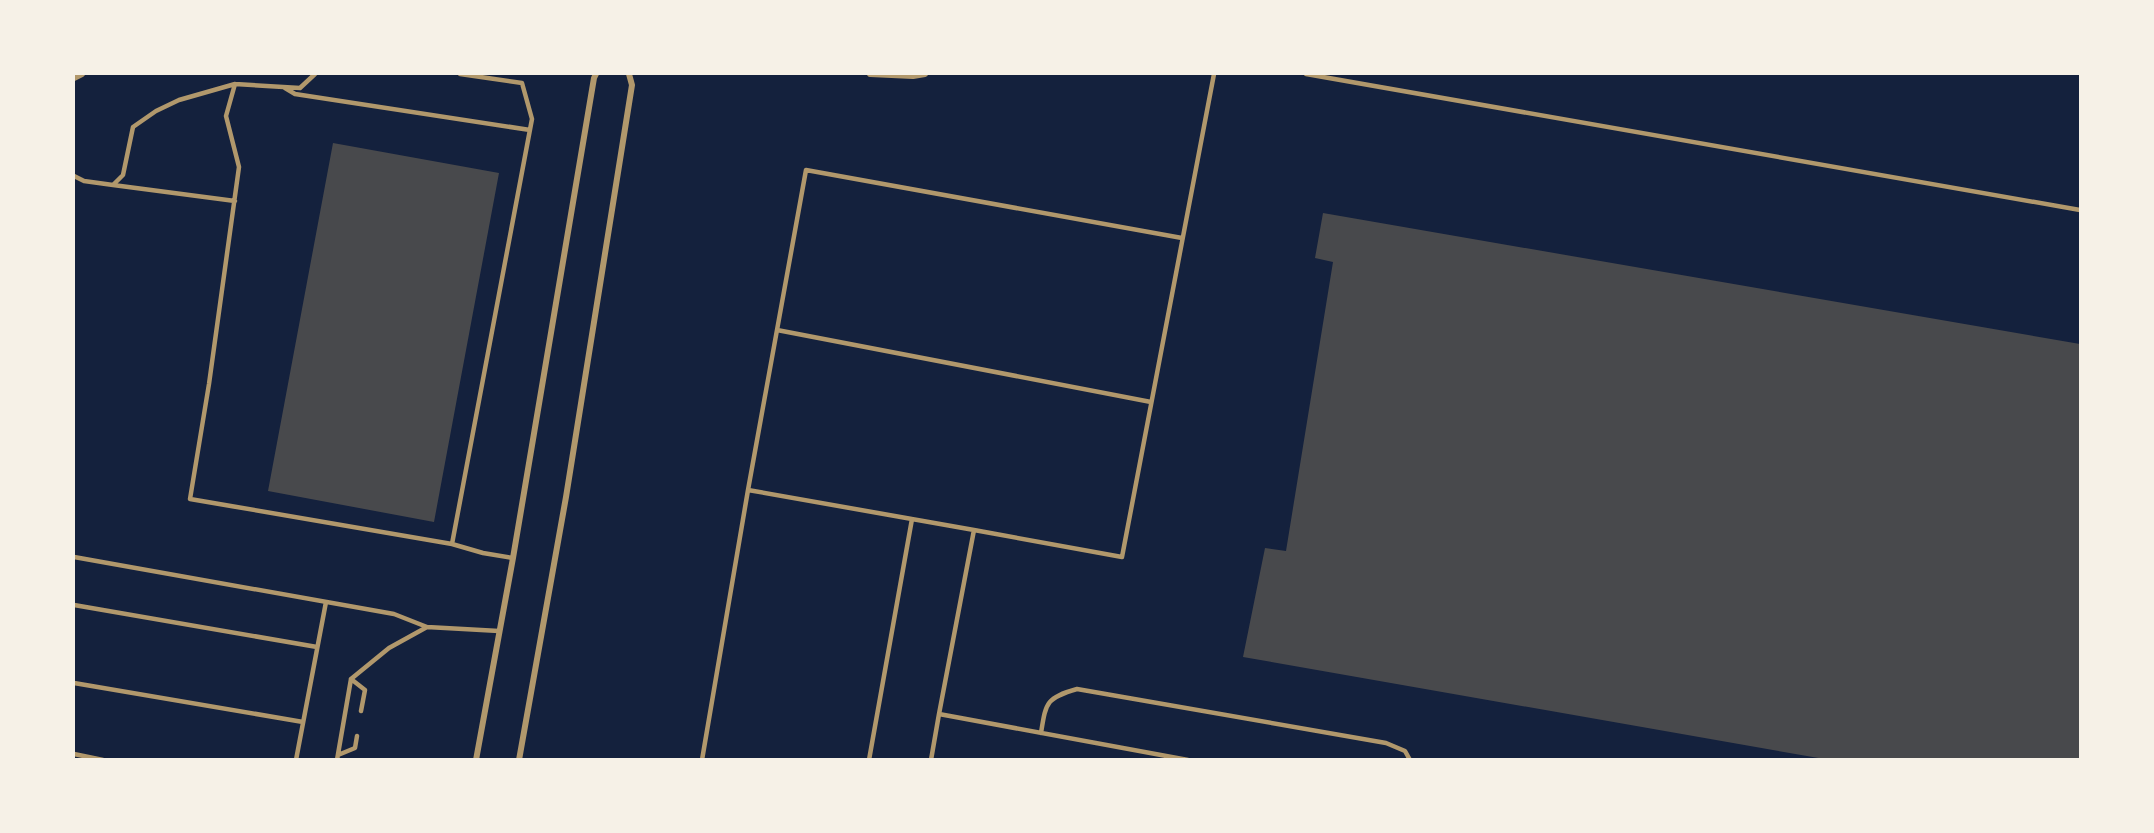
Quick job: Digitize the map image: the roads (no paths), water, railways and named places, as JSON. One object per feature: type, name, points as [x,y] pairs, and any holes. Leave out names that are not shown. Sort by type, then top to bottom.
[{"type":"street","points":[[74,78],[82,74]]},
{"type":"street","points":[[476,759],[596,74]]},
{"type":"street","points":[[519,759],[566,497],[627,121],[632,86],[629,74]]},
{"type":"street","points":[[870,74],[913,76],[925,74]]},
{"type":"lane","points":[[113,185],[123,175],[133,128],[156,111],[179,100],[235,84],[300,88],[315,74]]},
{"type":"lane","points":[[452,544],[532,118],[522,83],[460,74]]},
{"type":"lane","points":[[748,490],[1122,557],[1214,74]]},
{"type":"lane","points":[[1306,74],[2080,210]]},
{"type":"lane","points":[[235,84],[226,116],[239,167],[209,384],[190,499],[452,544],[483,553],[513,558]]},
{"type":"lane","points":[[282,87],[295,94],[530,130]]},
{"type":"lane","points":[[702,759],[806,170],[1182,238]]},
{"type":"lane","points":[[74,176],[84,181],[235,201]]},
{"type":"lane","points":[[777,330],[1151,402]]},
{"type":"lane","points":[[868,759],[912,519]]},
{"type":"lane","points":[[931,759],[974,530]]},
{"type":"lane","points":[[74,557],[394,614],[427,627],[499,631]]},
{"type":"lane","points":[[296,759],[326,602]]},
{"type":"lane","points":[[74,605],[317,647]]},
{"type":"lane","points":[[338,757],[351,679],[389,648],[427,627]]},
{"type":"lane","points":[[351,679],[365,690],[361,711]]},
{"type":"lane","points":[[74,683],[303,722]]},
{"type":"lane","points":[[1041,733],[1046,706],[1058,694],[1077,689],[1386,743],[1405,751],[1410,759]]},
{"type":"lane","points":[[939,714],[1188,759]]},
{"type":"lane","points":[[338,757],[355,748],[357,736]]},
{"type":"lane","points":[[74,754],[103,759]]}]
